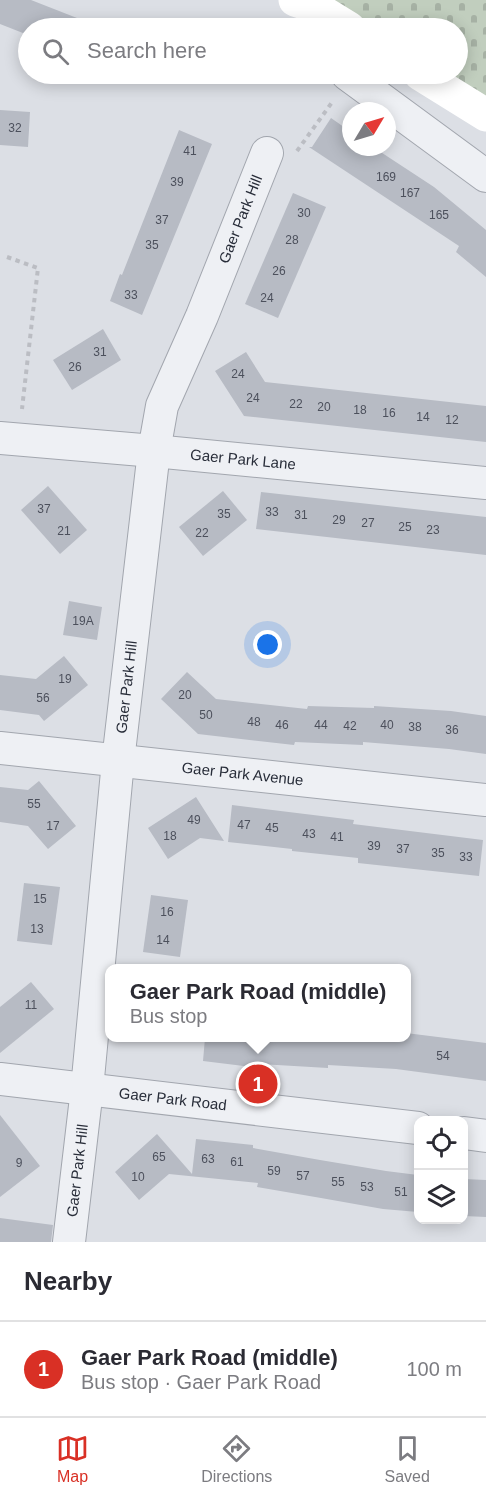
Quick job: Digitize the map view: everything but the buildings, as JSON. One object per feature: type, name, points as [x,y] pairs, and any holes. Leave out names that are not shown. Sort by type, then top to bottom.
[{"type":"street","points":[[295,0],[313,6],[333,18]]},
{"type":"street","points":[[361,84],[486,176]]},
{"type":"street","points":[[436,84],[486,115]]},
{"type":"street","name":"Gaer Park Hill","points":[[69,1242],[87,1089],[118,761],[154,451],[162,406],[202,316],[267,153]]},
{"type":"street","name":"Gaer Park Lane","points":[[10,439],[486,483]]},
{"type":"street","name":"Gaer Park Avenue","points":[[0,748],[486,800]]},
{"type":"street","name":"Gaer Park Road","points":[[0,1079],[414,1128]]},
{"type":"street","points":[[468,1134],[486,1136]]},
{"type":"path","points":[[267,153],[291,161],[343,84]]},
{"type":"path","points":[[8,257],[38,268],[10,439]]},
{"type":"green space","points":[[315,0],[486,0],[486,115],[436,84],[468,84],[468,18],[337,18]]},
{"type":"place","name":"Gaer Park Road (middle)","points":[[258,1084]]}]
